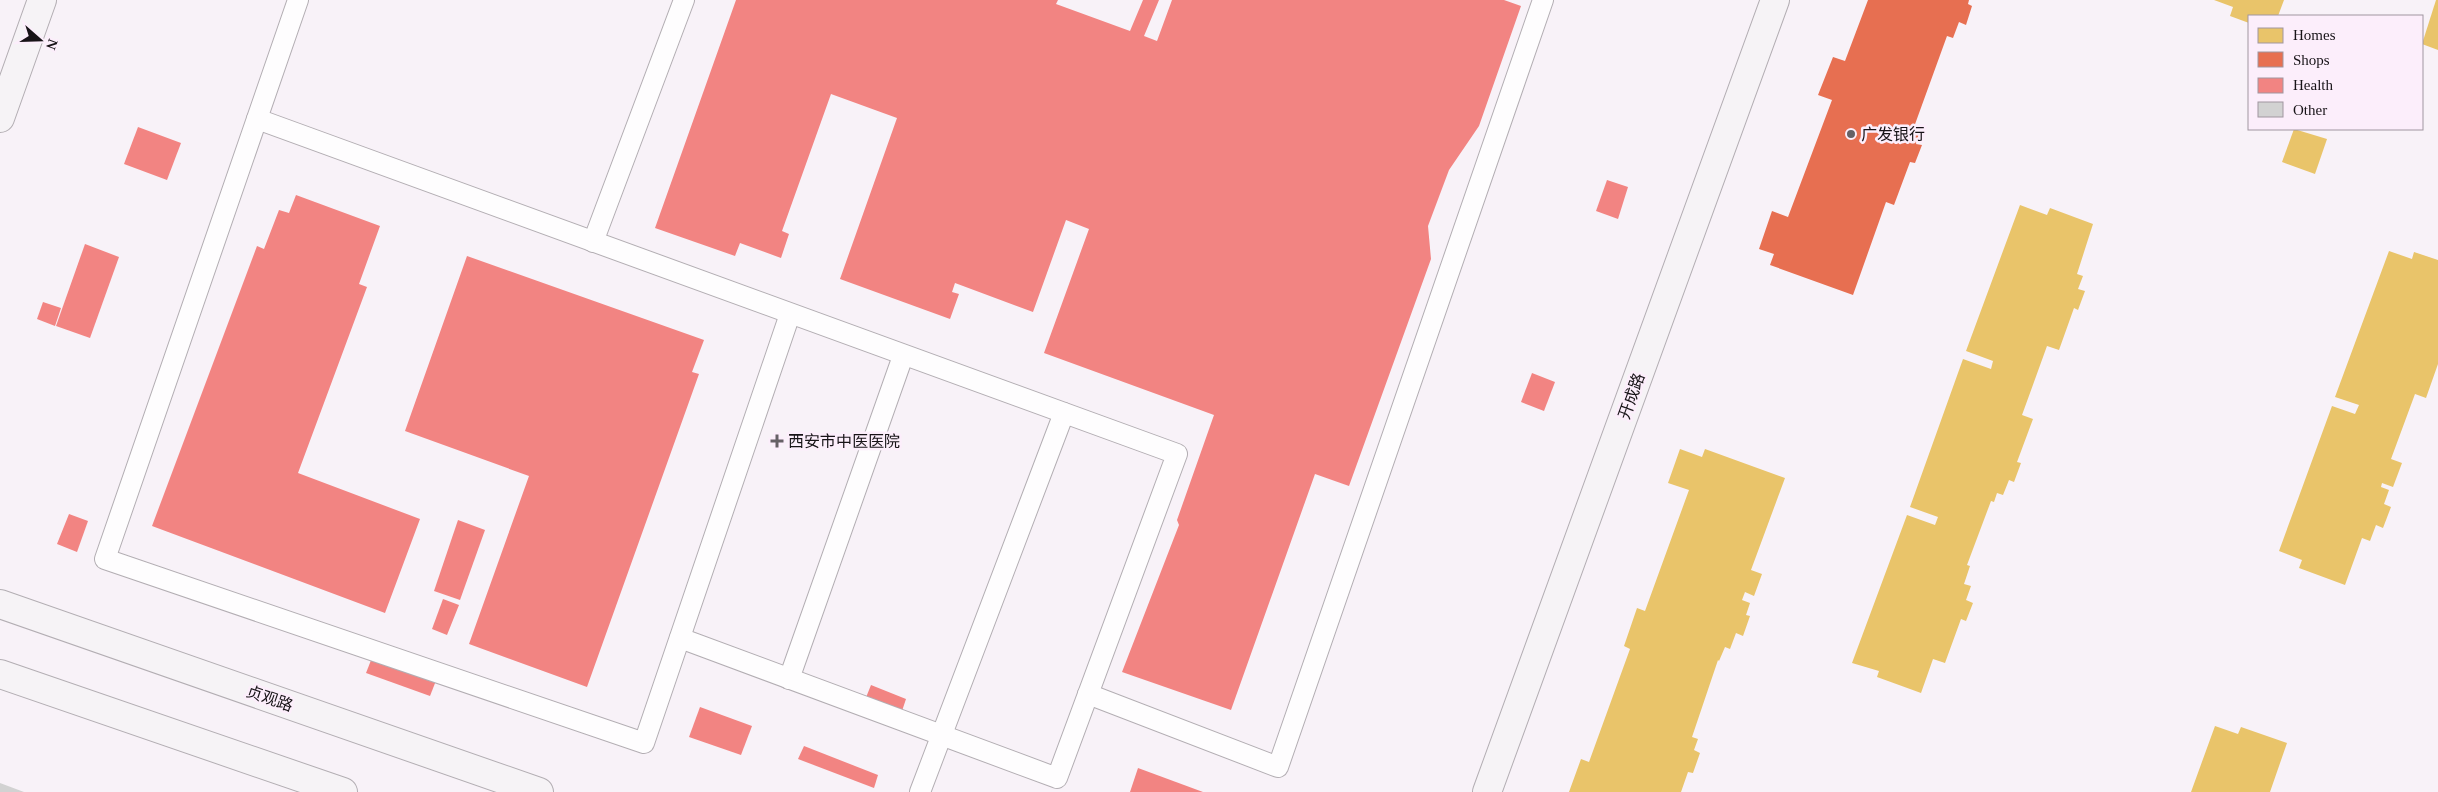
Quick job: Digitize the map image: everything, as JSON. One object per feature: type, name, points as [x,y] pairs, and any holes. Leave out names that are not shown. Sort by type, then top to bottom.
[{"type":"street","points":[[0,118],[42,0]]},
{"type":"street","name":"开成路","points":[[1487,792],[1775,0]]},
{"type":"street","name":"贞观路","points":[[0,604],[539,792]]},
{"type":"street","points":[[0,674],[343,792]]},
{"type":"lane","points":[[298,0],[105,559],[644,743],[790,314]]},
{"type":"lane","points":[[593,242],[684,0]]},
{"type":"lane","points":[[1088,694],[1278,767],[1543,0]]},
{"type":"lane","points":[[257,119],[903,356],[1177,454],[1057,778],[680,638]]},
{"type":"lane","points":[[788,679],[903,356]]},
{"type":"lane","points":[[920,792],[1064,413]]},
{"type":"building: Homes","points":[[2214,0],[2284,0],[2278,15],[2248,15],[2248,23],[2230,16],[2233,7]]},
{"type":"building: Homes","points":[[2436,0],[2438,0],[2438,50],[2423,44]]},
{"type":"building: Homes","points":[[2294,130],[2327,139],[2315,174],[2282,162]]},
{"type":"building: Homes","points":[[2020,205],[2047,215],[2050,208],[2093,224],[2077,274],[2083,276],[2078,289],[2085,291],[2078,310],[2074,308],[2059,350],[2047,346],[2022,415],[2033,419],[2017,462],[2021,463],[2014,482],[2009,480],[2003,495],[1997,493],[1994,502],[1991,501],[1967,565],[1970,566],[1964,584],[1971,586],[1966,600],[1973,603],[1966,621],[1961,619],[1945,663],[1933,659],[1921,693],[1877,677],[1879,671],[1852,663],[1907,515],[1935,525],[1938,517],[1910,507],[1963,359],[1991,369],[1993,361],[1966,351]]},
{"type":"building: Homes","points":[[2389,251],[2412,259],[2414,252],[2438,260],[2438,364],[2426,398],[2415,394],[2391,459],[2402,463],[2393,487],[2382,483],[2381,487],[2389,490],[2384,504],[2391,507],[2383,528],[2376,525],[2370,541],[2362,538],[2345,585],[2299,568],[2302,560],[2279,551],[2332,406],[2355,414],[2359,405],[2335,397]]},
{"type":"building: Homes","points":[[1680,449],[1702,457],[1705,449],[1785,478],[1751,570],[1762,574],[1754,596],[1745,592],[1742,600],[1750,603],[1746,615],[1750,616],[1743,636],[1736,633],[1730,649],[1725,647],[1718,660],[1692,737],[1698,739],[1694,750],[1700,753],[1693,773],[1688,772],[1681,792],[1569,792],[1581,759],[1589,762],[1630,649],[1624,646],[1637,608],[1645,611],[1689,490],[1668,483]]},
{"type":"building: Homes","points":[[2215,726],[2238,734],[2241,727],[2287,743],[2270,792],[2191,792]]},
{"type":"building: Shops","points":[[1868,0],[1969,0],[1968,4],[1972,6],[1966,25],[1959,22],[1953,38],[1947,36],[1914,127],[1921,130],[1916,144],[1922,145],[1915,163],[1910,162],[1894,205],[1886,202],[1853,295],[1770,265],[1774,254],[1759,249],[1772,211],[1788,217],[1832,100],[1818,95],[1833,57],[1845,61]]},
{"type":"building: Health","points":[[736,0],[1058,0],[1056,4],[1130,31],[1143,0],[1159,0],[1144,36],[1157,41],[1172,0],[1504,0],[1521,6],[1479,126],[1449,170],[1428,226],[1431,259],[1349,486],[1315,474],[1231,710],[1122,672],[1179,525],[1177,520],[1214,415],[1044,353],[1089,229],[1066,220],[1033,312],[955,283],[952,292],[959,294],[950,319],[840,279],[897,118],[831,94],[782,231],[789,234],[781,258],[740,243],[735,256],[655,228]]},
{"type":"building: Health","points":[[138,127],[181,143],[167,180],[124,164]]},
{"type":"building: Health","points":[[1607,180],[1628,187],[1618,219],[1596,211]]},
{"type":"building: Health","points":[[296,195],[380,226],[359,284],[367,287],[298,473],[420,519],[385,613],[152,526],[257,246],[264,249],[279,210],[289,213]]},
{"type":"building: Health","points":[[85,244],[119,257],[90,338],[56,326]]},
{"type":"building: Health","points":[[467,256],[704,340],[692,372],[699,374],[587,687],[469,644],[529,476],[405,431]]},
{"type":"building: Health","points":[[43,302],[61,308],[55,326],[37,319]]},
{"type":"building: Health","points":[[1532,373],[1555,382],[1544,411],[1521,402]]},
{"type":"building: Health","points":[[69,514],[88,521],[77,552],[57,544]]},
{"type":"building: Health","points":[[458,520],[485,530],[460,600],[434,591]]},
{"type":"building: Health","points":[[443,599],[459,605],[447,635],[432,629]]},
{"type":"building: Health","points":[[375,650],[439,673],[430,696],[366,673]]},
{"type":"building: Health","points":[[871,685],[906,699],[901,714],[865,700]]},
{"type":"building: Health","points":[[700,707],[752,726],[741,755],[689,737]]},
{"type":"building: Health","points":[[804,746],[878,775],[874,788],[798,759]]},
{"type":"building: Health","points":[[1138,768],[1203,792],[1130,792]]},
{"type":"building: Other","points":[[0,783],[24,792],[0,792]]},
{"type":"place","name":"广发银行","points":[[1851,134]]},
{"type":"place","name":"西安市中医医院","points":[[777,441]]}]
